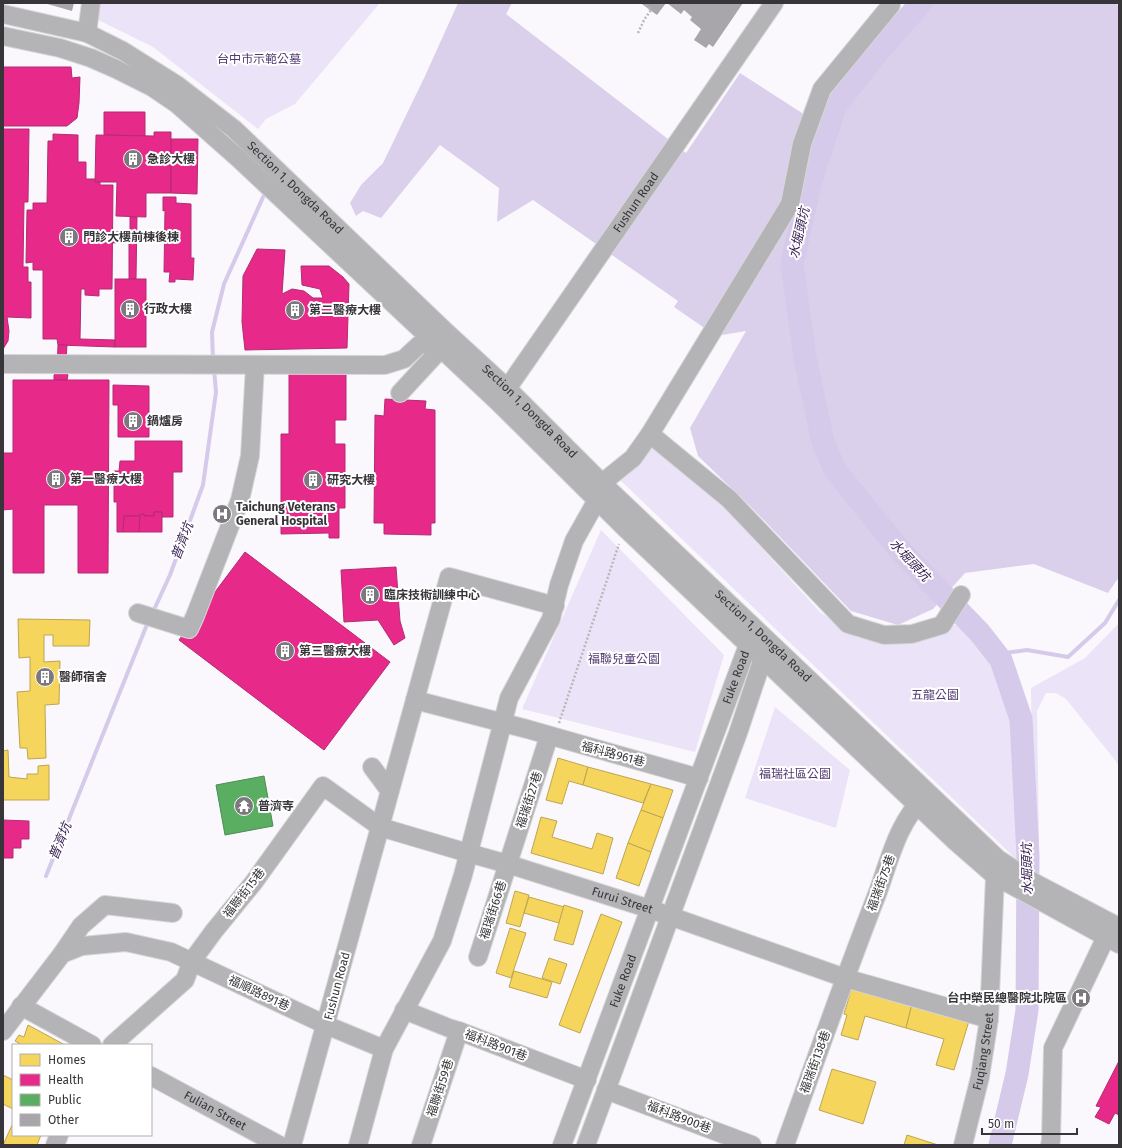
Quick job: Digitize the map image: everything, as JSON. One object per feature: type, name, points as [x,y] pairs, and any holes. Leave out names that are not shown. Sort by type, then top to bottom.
[{"type":"street","points":[[87,33],[91,3]]},
{"type":"street","name":"Fushun Road","points":[[502,395],[774,3]]},
{"type":"street","points":[[358,1145],[382,1048],[442,941],[463,875],[504,723],[509,698],[551,619],[559,585],[574,541],[597,500],[602,483],[633,458],[650,434],[790,204],[802,144],[822,89],[891,5]]},
{"type":"street","name":"Section 1, Dongda Road","points":[[3,14],[87,33],[123,51],[177,85],[234,129],[439,337]]},
{"type":"street","name":"Section 1, Dongda Road","points":[[3,36],[60,48],[91,58],[152,88],[178,104],[602,483],[761,634],[923,799],[956,842],[1016,880]]},
{"type":"street","points":[[3,364],[385,365],[404,359],[419,345],[439,337]]},
{"type":"street","points":[[385,365],[405,388],[436,354],[439,337]]},
{"type":"street","points":[[138,613],[189,629],[240,500],[250,456],[255,365]]},
{"type":"street","name":"Section 1, Dongda Road","points":[[502,395],[597,500],[625,528],[748,646],[923,799]]},
{"type":"street","points":[[650,434],[730,499],[848,624],[884,635],[912,634],[942,625],[961,595]]},
{"type":"street","points":[[380,826],[449,577],[555,606]]},
{"type":"street","name":"Fuke Road","points":[[562,1145],[748,646],[761,634]]},
{"type":"street","name":"Fuke Road","points":[[586,1145],[738,733],[763,658],[761,634]]},
{"type":"street","name":"福科路961巷","points":[[415,700],[527,729],[698,778]]},
{"type":"street","name":"福瑞街27巷","points":[[508,864],[549,736]]},
{"type":"street","points":[[372,767],[390,790]]},
{"type":"street","name":"福聯街15巷","points":[[113,1044],[185,980],[192,962],[214,931],[254,882],[323,786],[380,826]]},
{"type":"street","name":"福瑞街75巷","points":[[845,978],[899,833],[923,799]]},
{"type":"street","name":"Fushun Road","points":[[292,1145],[380,826]]},
{"type":"street","name":"Furui Street","points":[[380,826],[508,864],[670,915],[845,978],[989,1019]]},
{"type":"street","name":"福瑞街66巷","points":[[478,957],[508,864]]},
{"type":"street","name":"Fuqiang Street","points":[[962,1145],[980,1077],[989,1019],[996,868]]},
{"type":"street","points":[[1016,880],[1035,883],[1115,936]]},
{"type":"street","points":[[1016,880],[1040,902],[1115,936]]},
{"type":"street","points":[[3,1031],[62,954],[81,926],[105,905],[173,913]]},
{"type":"street","points":[[1054,1143],[1053,1048],[1115,936]]},
{"type":"street","name":"福順路891巷","points":[[62,954],[82,946],[126,942],[171,952],[326,1025],[382,1048]]},
{"type":"street","name":"福瑞街138巷","points":[[785,1145],[845,978]]},
{"type":"street","points":[[21,1006],[90,1044]]},
{"type":"street","name":"福科路901巷","points":[[404,1010],[587,1080]]},
{"type":"street","name":"福聯街59巷","points":[[421,1145],[459,1031]]},
{"type":"street","name":"Fulian Street","points":[[152,1077],[279,1145]]},
{"type":"street","name":"福科路900巷","points":[[606,1090],[752,1145]]},
{"type":"path","points":[[638,33],[651,10],[643,3]]},
{"type":"path","points":[[549,736],[557,729],[625,528]]},
{"type":"green space","name":"台中市示範公墓","points":[[93,3],[380,3],[295,104],[266,119],[258,129],[153,47],[92,17]]},
{"type":"green space","name":"五龍公園","points":[[654,447],[726,509],[820,612],[858,638],[904,639],[959,624],[980,643],[995,675],[1006,708],[1013,718],[1020,863],[619,479]]},
{"type":"green space","name":"福聯兒童公園","points":[[601,530],[724,655],[695,752],[522,709]]},
{"type":"green space","points":[[1119,623],[1119,765],[1066,699],[1056,693],[1046,693],[1037,711],[1039,841],[1033,847],[1031,688],[1085,658]]},
{"type":"green space","name":"福瑞社區公園","points":[[775,707],[850,770],[836,828],[745,798]]},
{"type":"shaded area","points":[[458,3],[512,3],[506,14],[686,153],[740,73],[802,113],[820,129],[836,97],[883,29],[911,3],[1116,3],[1119,7],[1119,577],[1108,593],[1034,564],[965,573],[933,609],[898,625],[851,611],[753,509],[698,456],[690,428],[746,331],[716,336],[674,307],[678,301],[533,200],[497,222],[499,188],[440,145],[381,218],[363,211],[356,216],[350,203],[361,185],[383,163]]},
{"type":"building: Homes","name":"醫師宿舍","points":[[18,619],[90,620],[89,646],[53,646],[53,635],[44,635],[44,662],[60,661],[59,704],[45,705],[46,758],[28,759],[27,748],[20,748],[17,692],[30,691],[30,657],[19,658]]},
{"type":"building: Homes","points":[[8,750],[9,777],[27,779],[27,774],[38,774],[38,766],[49,765],[49,800],[3,800],[3,751]]},
{"type":"building: Homes","points":[[558,758],[588,767],[583,785],[569,781],[562,804],[546,800]]},
{"type":"building: Homes","points":[[588,767],[651,784],[643,803],[583,785]]},
{"type":"building: Homes","points":[[651,784],[673,790],[663,818],[641,810]]},
{"type":"building: Homes","points":[[641,810],[663,818],[651,852],[628,843]]},
{"type":"building: Homes","points":[[541,817],[557,821],[552,837],[592,849],[597,833],[613,838],[603,874],[531,853]]},
{"type":"building: Homes","points":[[628,843],[651,852],[639,886],[616,878]]},
{"type":"building: Homes","points":[[515,891],[529,895],[520,927],[506,923]]},
{"type":"building: Homes","points":[[529,897],[564,907],[559,923],[524,913]]},
{"type":"building: Homes","points":[[564,905],[583,911],[573,945],[554,940]]},
{"type":"building: Homes","points":[[601,914],[622,922],[580,1033],[559,1025]]},
{"type":"building: Homes","points":[[510,928],[526,933],[511,978],[496,973]]},
{"type":"building: Homes","points":[[549,958],[567,964],[560,984],[542,978]]},
{"type":"building: Homes","points":[[514,971],[552,982],[547,998],[509,987]]},
{"type":"building: Homes","points":[[852,987],[912,1004],[906,1028],[865,1016],[858,1040],[841,1035],[847,1015],[844,1014]]},
{"type":"building: Homes","points":[[912,1004],[969,1021],[954,1070],[936,1065],[944,1039],[906,1028]]},
{"type":"building: Homes","points":[[28,1025],[63,1044],[18,1044],[15,1041],[19,1035],[24,1037]]},
{"type":"building: Homes","points":[[832,1069],[876,1082],[863,1124],[819,1110]]},
{"type":"building: Homes","points":[[3,1075],[12,1080],[12,1108],[3,1104]]},
{"type":"building: Homes","points":[[12,1125],[12,1136],[41,1136],[37,1145],[3,1145]]},
{"type":"building: Homes","points":[[907,1135],[938,1145],[904,1145]]},
{"type":"building: Health","points":[[3,67],[71,67],[72,78],[80,77],[77,118],[67,126],[3,126]]},
{"type":"building: Health","points":[[104,112],[145,112],[145,136],[104,135]]},
{"type":"building: Health","points":[[3,129],[29,129],[28,202],[24,202],[23,267],[28,267],[28,282],[31,282],[31,318],[7,317],[9,331],[8,341],[3,349]]},
{"type":"building: Health","name":"急診大樓","points":[[154,132],[171,132],[171,193],[146,193],[146,217],[116,216],[117,182],[95,182],[96,135],[154,136]]},
{"type":"building: Health","name":"門診大樓前棟後棟","points":[[53,134],[78,135],[78,162],[86,162],[86,179],[95,179],[95,182],[100,182],[100,185],[113,185],[112,289],[99,289],[99,296],[85,295],[85,289],[81,289],[80,339],[115,340],[115,347],[58,345],[57,339],[43,339],[43,270],[33,270],[33,262],[26,263],[27,210],[33,210],[33,203],[47,203],[48,141],[53,141]]},
{"type":"building: Health","points":[[171,139],[198,139],[197,194],[171,193]]},
{"type":"building: Health","points":[[163,197],[176,197],[176,203],[191,204],[191,258],[194,258],[193,280],[175,279],[175,282],[169,282],[170,272],[164,272],[165,210],[163,211]]},
{"type":"building: Health","points":[[130,217],[137,217],[136,279],[129,279],[129,242],[112,243],[113,232],[130,232]]},
{"type":"building: Health","name":"第二醫療大樓","points":[[257,249],[285,250],[282,294],[292,289],[304,291],[313,298],[323,298],[320,289],[302,285],[301,266],[329,266],[343,277],[349,284],[347,348],[245,350],[242,322],[243,276]]},
{"type":"building: Health","name":"行政大樓","points":[[115,279],[146,279],[146,347],[115,347]]},
{"type":"building: Health","points":[[58,345],[67,345],[65,372],[68,375],[67,380],[54,380],[54,375],[57,372]]},
{"type":"building: Health","name":"研究大樓","points":[[289,369],[346,369],[346,420],[335,420],[335,444],[345,444],[345,508],[339,508],[339,538],[329,538],[329,533],[281,534],[281,434],[289,434]]},
{"type":"building: Health","name":"第一醫療大樓","points":[[13,380],[109,380],[108,573],[78,573],[78,505],[44,505],[44,573],[13,573],[13,509],[3,510],[3,453],[13,453]]},
{"type":"building: Health","name":"鍋爐房","points":[[113,385],[149,386],[149,437],[118,437],[118,405],[113,405]]},
{"type":"building: Health","points":[[385,399],[426,401],[425,409],[435,410],[435,523],[431,523],[431,535],[384,534],[384,523],[374,523],[375,415],[384,416]]},
{"type":"building: Health","points":[[135,441],[182,441],[182,472],[173,472],[173,517],[162,517],[162,512],[154,512],[154,516],[144,516],[144,514],[139,515],[140,516],[124,516],[123,532],[117,532],[117,502],[114,502],[114,471],[119,471],[120,461],[135,461]]},
{"type":"building: Health","points":[[154,512],[162,512],[162,532],[139,532],[139,515],[144,514],[144,516],[154,516]]},
{"type":"building: Health","points":[[124,516],[140,516],[139,532],[123,532]]},
{"type":"building: Health","name":"第三醫療大樓","points":[[245,552],[390,662],[324,750],[179,640]]},
{"type":"building: Health","name":"臨床技術訓練中心","points":[[396,567],[400,621],[405,638],[394,645],[378,620],[344,622],[341,570]]},
{"type":"building: Health","points":[[3,820],[29,821],[29,839],[21,839],[21,848],[13,848],[13,858],[3,858]]},
{"type":"building: Health","points":[[1119,1061],[1119,1115],[1115,1113],[1109,1124],[1095,1117],[1101,1107],[1096,1106]]},
{"type":"building: Public","name":"普濟寺","points":[[264,776],[273,826],[225,835],[216,785]]},
{"type":"building: Other","points":[[44,3],[74,3],[72,11]]},
{"type":"building: Other","points":[[666,3],[657,15],[642,4]]},
{"type":"building: Other","points":[[667,3],[743,3],[713,47],[709,44],[706,48],[694,40],[701,29],[690,20],[692,17],[684,10],[681,14]]},
{"type":"waterway","name":"水堀頭坑","points":[[921,3],[872,59],[835,107],[810,183],[792,264],[805,358],[823,442],[835,470],[898,548],[980,633],[1001,660],[1021,719],[1028,856],[1027,1010],[1017,1074],[1000,1145]]},
{"type":"waterway","name":"普濟坑","points":[[213,360],[212,332],[224,284],[264,195]]},
{"type":"waterway","name":"普濟坑","points":[[152,614],[170,575],[203,485],[216,392],[214,369]]},
{"type":"waterway","points":[[996,654],[1027,650],[1068,657],[1105,623],[1119,600]]},
{"type":"waterway","name":"普濟坑","points":[[46,876],[148,622]]},
{"type":"place","name":"急診大樓","points":[[133,159]]},
{"type":"place","name":"門診大樓前棟後棟","points":[[69,237]]},
{"type":"place","name":"行政大樓","points":[[130,309]]},
{"type":"place","name":"第二醫療大樓","points":[[295,310]]},
{"type":"place","name":"鍋爐房","points":[[133,421]]},
{"type":"place","name":"第一醫療大樓","points":[[56,479]]},
{"type":"place","name":"研究大樓","points":[[313,480]]},
{"type":"place","name":"Taichung Veterans General Hospital","points":[[222,514]]},
{"type":"place","name":"臨床技術訓練中心","points":[[370,595]]},
{"type":"place","name":"第三醫療大樓","points":[[285,651]]},
{"type":"place","name":"醫師宿舍","points":[[45,677]]},
{"type":"place","name":"普濟寺","points":[[244,806]]},
{"type":"place","name":"台中榮民總醫院北院區","points":[[1081,998]]}]
